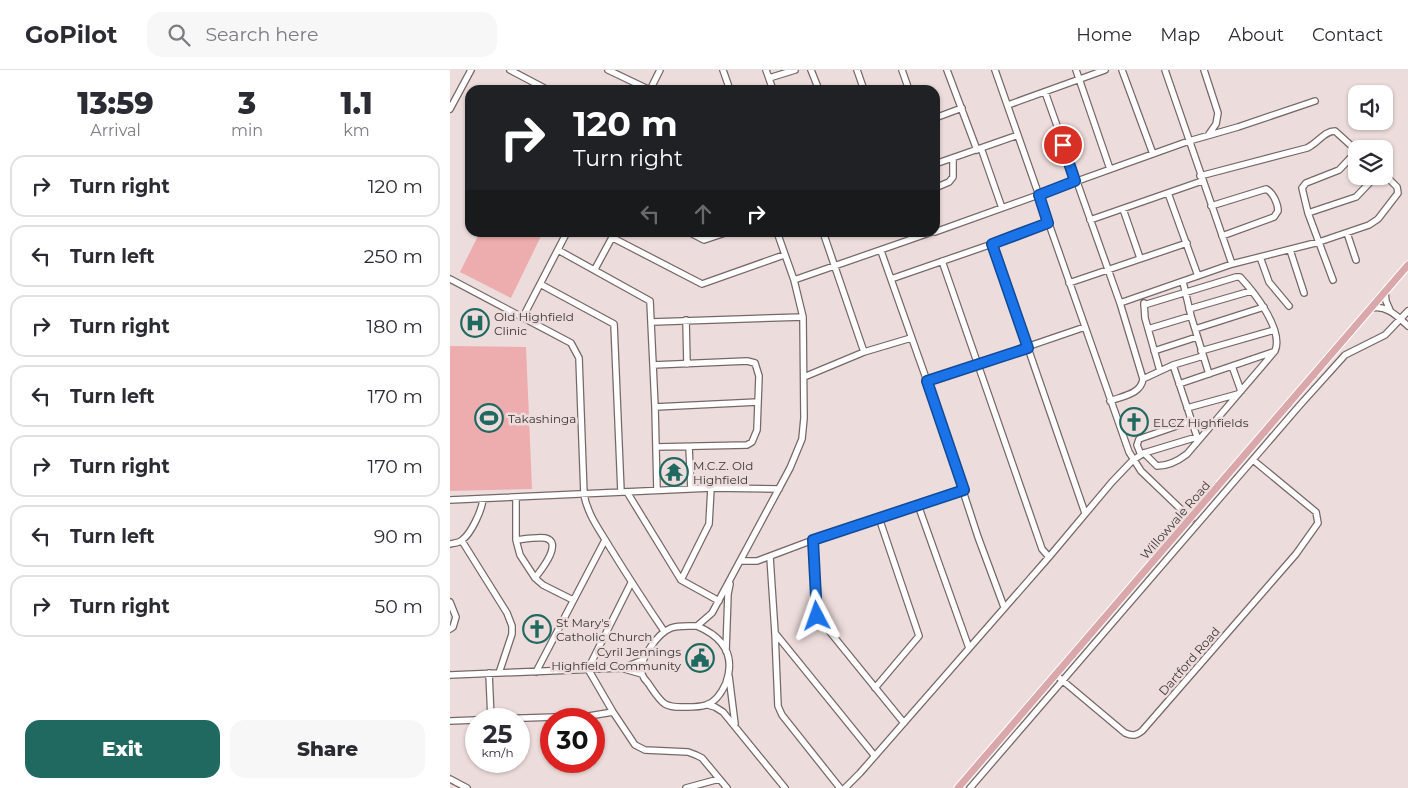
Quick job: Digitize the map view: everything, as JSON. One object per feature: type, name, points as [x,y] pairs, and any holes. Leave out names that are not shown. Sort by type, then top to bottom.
[{"type":"main road","name":"Willowvale Road","points":[[958,788],[1408,265]]},
{"type":"street","points":[[450,110],[471,70]]},
{"type":"street","points":[[510,70],[538,85]]},
{"type":"street","points":[[608,70],[635,85]]},
{"type":"street","points":[[652,85],[660,70]]},
{"type":"street","points":[[723,70],[728,85]]},
{"type":"street","points":[[766,70],[771,85]]},
{"type":"street","points":[[769,78],[794,70]]},
{"type":"street","points":[[810,70],[816,85]]},
{"type":"street","points":[[857,70],[862,85]]},
{"type":"street","points":[[902,70],[907,85]]},
{"type":"street","points":[[947,70],[1002,208]]},
{"type":"street","points":[[995,70],[1086,327],[1123,439],[1133,460],[1148,478],[1191,519]]},
{"type":"street","points":[[1076,70],[1110,169]]},
{"type":"street","points":[[1008,105],[1105,70]]},
{"type":"street","points":[[1122,70],[1153,154]]},
{"type":"street","points":[[1165,70],[1201,179],[1232,264]]},
{"type":"street","points":[[1204,70],[1218,113],[1216,124],[1209,134]]},
{"type":"street","points":[[1045,92],[1075,181],[1120,303],[1143,379],[1142,385],[1138,390],[1110,401]]},
{"type":"street","points":[[940,230],[1209,134],[1238,127],[1315,101]]},
{"type":"street","points":[[940,116],[962,108]]},
{"type":"street","points":[[1090,220],[1168,193],[1201,179],[1307,148],[1332,131],[1348,144]]},
{"type":"street","points":[[940,162],[1018,136]]},
{"type":"street","points":[[940,186],[954,177],[953,158]]},
{"type":"street","points":[[1333,280],[1302,192],[1303,186],[1339,170],[1348,160]]},
{"type":"street","points":[[1120,303],[1232,264],[1319,242],[1374,222],[1397,196],[1397,187],[1393,183]]},
{"type":"street","points":[[1308,213],[1356,197],[1367,185]]},
{"type":"street","points":[[1211,206],[1266,189],[1271,192],[1278,206],[1278,211],[1274,217],[1222,236]]},
{"type":"street","points":[[1168,193],[1198,276]]},
{"type":"street","points":[[1123,209],[1140,258]]},
{"type":"street","points":[[891,279],[1048,223]]},
{"type":"street","points":[[1347,233],[1356,260]]},
{"type":"street","points":[[523,318],[564,237]]},
{"type":"street","points":[[595,270],[613,237]]},
{"type":"street","points":[[618,237],[702,284],[784,255]]},
{"type":"street","points":[[698,237],[704,240],[713,237]]},
{"type":"street","points":[[697,626],[706,620],[719,601],[790,468],[802,439],[804,418],[803,317],[794,280],[779,237]]},
{"type":"street","points":[[825,237],[864,352]]},
{"type":"street","points":[[794,280],[920,237]]},
{"type":"street","points":[[1069,282],[1186,243]]},
{"type":"street","points":[[992,244],[1085,513]]},
{"type":"street","points":[[558,250],[649,299],[652,322],[656,407],[657,490]]},
{"type":"street","points":[[1290,250],[1304,293]]},
{"type":"street","points":[[881,251],[1004,607]]},
{"type":"street","points":[[1260,257],[1269,282],[1289,306]]},
{"type":"street","points":[[942,261],[1042,549],[1049,557]]},
{"type":"street","points":[[1144,305],[1238,276],[1242,278],[1264,307],[1274,330],[1277,345],[1275,351],[1240,393],[1197,439],[1187,454],[1178,461],[1157,466],[1143,454],[1137,443],[1139,440],[1191,421]]},
{"type":"street","points":[[450,279],[571,343],[578,354],[584,495],[590,516],[664,631]]},
{"type":"street","points":[[1183,282],[1197,338],[1209,374]]},
{"type":"street","points":[[540,284],[614,324],[624,492],[681,580],[719,601]]},
{"type":"street","points":[[1148,329],[1251,291]]},
{"type":"street","points":[[1385,292],[1390,310],[1408,326]]},
{"type":"street","points":[[1146,295],[1144,311],[1160,371]]},
{"type":"street","points":[[1195,328],[1264,307]]},
{"type":"street","points":[[1371,308],[1380,307],[1390,310]]},
{"type":"street","points":[[970,788],[1346,355],[1378,340],[1401,320],[1408,311]]},
{"type":"street","points":[[652,322],[803,317]]},
{"type":"street","points":[[686,320],[687,364]]},
{"type":"street","points":[[927,381],[1086,327]]},
{"type":"street","points":[[1143,379],[1202,354],[1274,330]]},
{"type":"street","points":[[804,377],[864,352],[911,338]]},
{"type":"street","points":[[1154,351],[1197,338]]},
{"type":"street","points":[[1179,384],[1275,351]]},
{"type":"street","points":[[653,365],[742,361],[754,363],[759,376],[757,430],[752,442],[747,444],[656,447]]},
{"type":"street","points":[[1173,366],[1197,439]]},
{"type":"street","points":[[1232,366],[1240,393]]},
{"type":"street","points":[[1187,408],[1240,393]]},
{"type":"street","points":[[656,407],[758,402]]},
{"type":"street","points":[[845,788],[1133,460],[1143,454],[1197,439]]},
{"type":"street","points":[[689,447],[691,489]]},
{"type":"street","name":"Dartford Road","points":[[1056,675],[1118,728],[1131,736],[1138,734],[1296,554],[1316,528],[1319,519],[1316,512],[1253,460]]},
{"type":"street","points":[[681,580],[709,524],[711,488]]},
{"type":"street","points":[[450,500],[711,488],[779,488]]},
{"type":"street","points":[[741,561],[757,561],[770,557],[813,540],[964,490]]},
{"type":"street","points":[[516,497],[516,540],[520,554],[535,578],[542,585],[573,600]]},
{"type":"street","points":[[450,544],[462,541],[471,529],[482,507],[483,499]]},
{"type":"street","points":[[918,505],[969,648]]},
{"type":"street","points":[[874,688],[919,636],[879,518]]},
{"type":"street","points":[[516,540],[541,538],[552,542],[551,552],[535,578]]},
{"type":"street","points":[[536,672],[606,540]]},
{"type":"street","points":[[813,540],[817,616],[904,723]]},
{"type":"street","points":[[462,541],[512,626],[512,634],[499,673]]},
{"type":"street","points":[[770,557],[776,633],[777,700],[780,711],[840,788]]},
{"type":"street","points":[[726,650],[728,594],[731,579]]},
{"type":"street","points":[[588,670],[632,583]]},
{"type":"street","points":[[450,602],[456,617],[454,627],[450,629]]},
{"type":"street","points":[[642,674],[643,660],[658,636],[664,631],[680,625],[697,626],[709,631],[726,650],[730,663],[729,674],[736,728]]},
{"type":"street","points":[[776,633],[874,756]]},
{"type":"street","points":[[621,668],[643,660]]},
{"type":"street","points":[[450,675],[621,668],[635,671],[642,674],[659,698],[668,705],[675,707],[708,705],[715,706],[723,712],[785,788]]},
{"type":"street","points":[[588,670],[635,745],[645,750],[696,754],[702,758],[727,788]]},
{"type":"street","points":[[489,673],[491,708]]},
{"type":"street","points":[[708,705],[724,688],[729,674]]},
{"type":"street","points":[[530,718],[590,716],[613,712]]},
{"type":"street","points":[[450,721],[465,720]]},
{"type":"street","points":[[450,779],[466,788]]},
{"type":"street","points":[[686,788],[719,779]]},
{"type":"shaded area","points":[[478,237],[541,237],[511,298],[460,272]]},
{"type":"shaded area","name":"Takashinga","points":[[450,346],[526,347],[532,489],[450,491]]},
{"type":"place","name":"Old Highfield Clinic","points":[[475,323]]},
{"type":"place","name":"Takashinga","points":[[489,418]]},
{"type":"place","name":"ELCZ Highfields","points":[[1134,422]]},
{"type":"place","name":"M.C.Z. Old Highfield","points":[[674,472]]},
{"type":"place","name":"St Mary's Catholic Church","points":[[537,629]]},
{"type":"place","name":"Cyril Jennings Highfield Community","points":[[700,658]]},
{"type":"route","points":[[817,616],[813,540],[964,490],[927,381],[1028,348],[992,244],[1048,223],[1039,195],[1075,181],[1063,145]]}]
